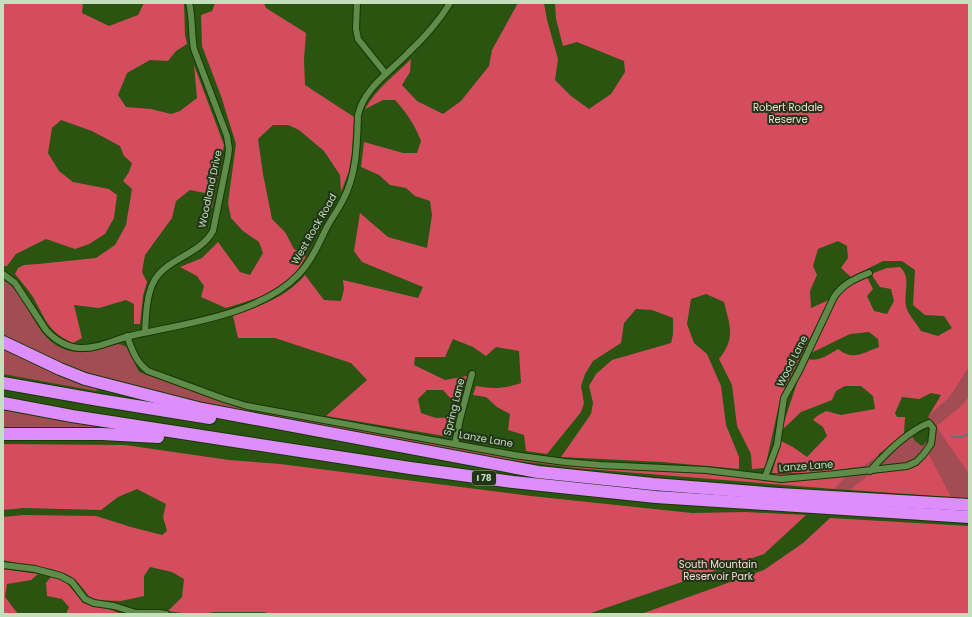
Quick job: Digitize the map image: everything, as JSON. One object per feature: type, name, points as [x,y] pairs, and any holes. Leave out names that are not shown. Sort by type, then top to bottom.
[{"type":"highway","points":[[3,342],[60,369],[103,384],[202,409],[434,453]]},
{"type":"highway","name":"I 78","points":[[3,383],[106,401],[434,453],[538,472],[653,484],[779,494],[969,505]]},
{"type":"highway","name":"I 78","points":[[3,403],[72,416],[410,468],[513,482],[656,497],[969,517]]},
{"type":"highway","points":[[3,434],[102,434],[177,438],[221,442],[334,459],[410,468]]},
{"type":"street","name":"Woodland Drive","points":[[145,332],[150,293],[156,277],[165,268],[200,246],[209,237],[212,231],[228,157],[229,149],[227,136],[194,49],[189,3]]},
{"type":"street","points":[[357,3],[356,29],[358,39],[386,74]]},
{"type":"street","name":"West Rock Road","points":[[3,274],[15,283],[46,330],[59,341],[73,347],[87,348],[127,336],[212,317],[243,308],[272,295],[285,287],[299,275],[312,256],[347,192],[356,159],[360,108],[366,96],[386,74],[418,44],[450,3]]},
{"type":"street","name":"Wood Lane","points":[[765,477],[777,445],[784,398],[799,371],[834,297],[842,287],[850,281],[869,273]]},
{"type":"street","name":"Lanze Lane","points":[[127,336],[135,358],[148,371],[229,401],[265,410],[514,455],[572,463],[600,466],[706,470],[780,479],[870,471],[907,466],[916,462],[931,444],[932,425],[929,423],[917,430],[892,449],[870,471]]},
{"type":"street","name":"Spring Lane","points":[[455,444],[472,374]]},
{"type":"street","points":[[3,565],[35,569],[61,576],[72,582],[85,599],[94,603],[114,606],[136,613],[159,612],[166,614]]},
{"type":"shaded area","points":[[3,280],[11,285],[17,292],[41,330],[56,345],[74,352],[80,352],[91,351],[119,344],[127,347],[139,372],[237,407],[256,412],[571,464],[575,468],[503,459],[232,411],[89,376],[3,338]]},
{"type":"shaded area","points":[[3,346],[99,387],[96,391],[3,374]]},
{"type":"shaded area","points":[[969,367],[969,395],[963,404],[936,426],[928,417],[950,397]]},
{"type":"shaded area","points":[[969,403],[969,499],[951,497],[950,495],[834,489],[835,488],[767,474],[820,474],[851,471],[878,449],[879,461],[912,436],[915,441],[922,446],[936,434],[936,426],[940,431]]},
{"type":"shaded area","points":[[3,407],[146,430],[3,430]]},
{"type":"green space","points":[[3,3],[83,3],[82,13],[109,26],[138,15],[144,3],[184,4],[185,35],[187,44],[176,51],[168,61],[150,60],[127,73],[118,95],[126,107],[151,109],[171,114],[180,111],[197,98],[194,65],[224,145],[212,208],[205,193],[190,190],[176,201],[172,218],[145,255],[142,272],[147,282],[143,296],[140,324],[134,324],[134,304],[126,300],[99,308],[74,305],[82,338],[73,343],[53,330],[31,294],[15,274],[18,268],[24,265],[96,258],[115,245],[126,225],[132,189],[123,181],[129,172],[132,163],[124,156],[120,146],[92,131],[61,120],[52,128],[48,153],[59,171],[73,182],[109,189],[117,195],[114,218],[105,234],[89,244],[75,249],[46,239],[16,254],[7,266],[3,266]]},
{"type":"green space","points":[[215,3],[264,3],[266,8],[306,33],[304,59],[305,85],[354,117],[352,152],[349,171],[341,192],[340,175],[324,151],[299,130],[288,125],[273,125],[258,139],[272,219],[285,232],[294,249],[306,256],[298,270],[286,283],[280,287],[258,298],[226,308],[201,297],[204,286],[197,276],[180,267],[202,258],[218,242],[240,272],[250,275],[263,253],[259,242],[243,231],[231,218],[228,203],[236,144],[221,96],[202,46],[201,15],[212,11]]},
{"type":"green space","name":"Robert Rodale Reserve","points":[[518,3],[544,3],[547,20],[558,59],[555,80],[571,96],[589,109],[611,94],[625,72],[624,61],[577,42],[563,46],[556,19],[555,3],[969,3],[969,367],[950,397],[928,417],[941,395],[931,393],[919,399],[902,397],[895,413],[897,417],[905,417],[904,434],[864,466],[820,473],[772,473],[781,441],[807,457],[827,436],[823,427],[813,420],[817,416],[826,411],[841,415],[875,409],[873,396],[861,386],[845,386],[836,391],[832,400],[801,412],[781,431],[800,374],[807,359],[816,360],[827,356],[838,349],[848,355],[858,355],[879,347],[878,339],[869,332],[850,334],[809,354],[839,294],[850,284],[867,277],[873,289],[867,296],[874,311],[887,314],[894,301],[891,289],[880,287],[871,274],[887,268],[900,267],[906,276],[905,301],[907,309],[921,331],[938,336],[952,328],[944,316],[925,315],[913,305],[915,270],[902,261],[883,261],[851,277],[841,268],[848,258],[847,246],[838,241],[818,249],[813,266],[817,275],[810,291],[811,308],[829,300],[781,396],[765,468],[752,469],[751,454],[737,426],[732,385],[719,359],[730,338],[730,325],[724,302],[706,294],[691,299],[687,324],[694,343],[707,354],[721,386],[726,425],[739,457],[739,469],[662,462],[561,457],[591,414],[593,403],[589,386],[596,374],[612,360],[671,343],[673,334],[673,318],[652,310],[636,309],[624,323],[621,343],[593,361],[585,374],[581,386],[584,403],[581,412],[547,454],[526,451],[524,435],[508,430],[510,414],[497,407],[486,397],[473,395],[476,386],[498,388],[521,383],[519,351],[496,347],[486,356],[473,347],[453,339],[445,357],[415,357],[414,365],[445,380],[467,376],[461,400],[450,398],[443,390],[427,390],[418,399],[421,413],[436,418],[455,417],[450,437],[326,416],[367,380],[351,363],[275,338],[238,338],[233,316],[281,295],[298,283],[305,275],[324,300],[341,301],[344,289],[343,280],[418,298],[423,287],[362,262],[354,251],[360,213],[388,237],[427,248],[432,215],[430,201],[415,196],[406,188],[390,185],[379,175],[361,167],[364,142],[403,153],[417,153],[421,141],[410,119],[395,100],[383,100],[365,109],[380,89],[411,59],[410,72],[402,85],[417,101],[443,114],[461,101],[489,66],[492,50]]},
{"type":"green space","points":[[969,395],[969,474],[936,426],[963,404]]},
{"type":"green space","points":[[3,444],[125,445],[229,460],[280,464],[531,496],[692,513],[745,512],[806,515],[764,554],[588,614],[268,614],[265,612],[214,612],[189,614],[168,611],[182,597],[184,579],[172,572],[150,567],[144,576],[144,596],[121,601],[92,600],[78,583],[68,575],[44,567],[3,560],[3,517],[24,515],[96,516],[162,535],[167,531],[163,517],[166,504],[137,489],[118,497],[101,510],[24,508],[3,510]]},
{"type":"green space","points":[[928,453],[951,497],[850,490],[872,472],[901,469]]},
{"type":"green space","points":[[571,464],[705,472],[757,478],[847,475],[834,489],[575,468]]},
{"type":"green space","name":"South Mountain Reservoir Park","points":[[830,518],[969,526],[969,614],[641,614],[764,570],[803,543]]},
{"type":"green space","points":[[3,569],[38,574],[31,580],[7,584],[5,597],[18,614],[3,614]]},
{"type":"green space","points":[[51,577],[65,581],[84,603],[109,609],[121,614],[66,614],[69,607],[62,599],[47,596],[46,583]]},
{"type":"waterway","points":[[952,437],[960,437],[969,434]]}]
